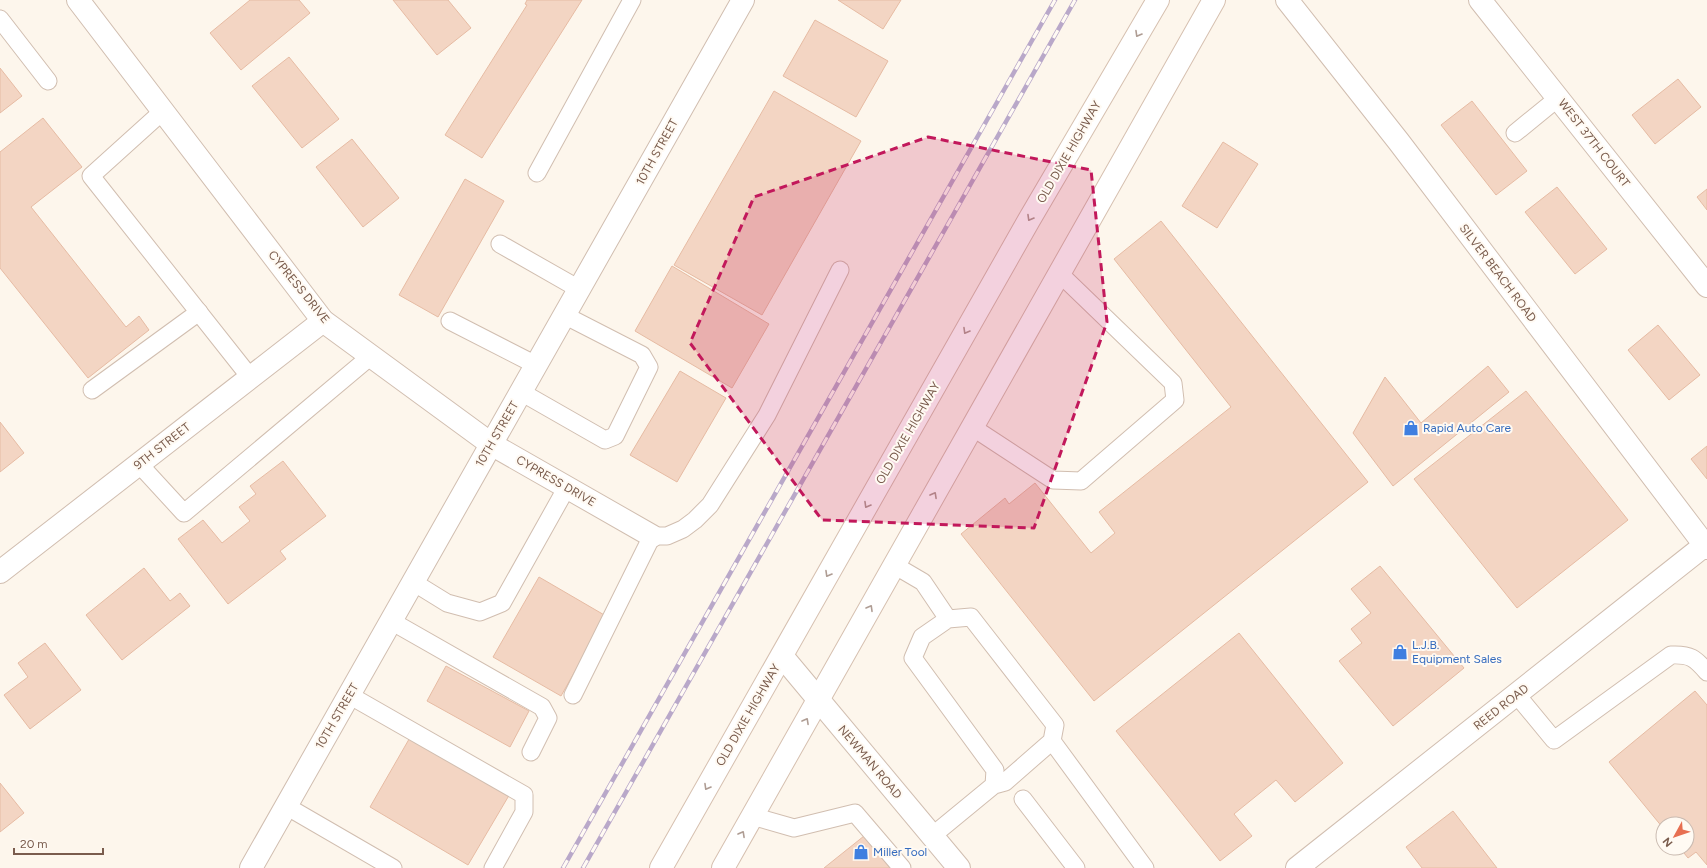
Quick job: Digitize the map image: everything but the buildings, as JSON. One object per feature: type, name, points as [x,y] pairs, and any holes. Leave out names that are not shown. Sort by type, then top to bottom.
[{"type":"street","name":"CYPRESS DRIVE","points":[[78,0],[323,321],[491,444],[652,536]]},
{"type":"street","name":"10TH STREET","points":[[251,868],[742,0]]},
{"type":"street","name":"OLD DIXIE HIGHWAY","points":[[661,868],[1029,220],[1158,0]]},
{"type":"street","points":[[723,868],[1214,0]]},
{"type":"street","name":"SILVER BEACH ROAD","points":[[1286,0],[1399,142],[1706,547]]},
{"type":"street","name":"WEST 37TH COURT","points":[[1480,0],[1707,286]]},
{"type":"street","name":"9TH STREET","points":[[0,572],[323,321]]},
{"type":"street","name":"REED ROAD","points":[[1297,868],[1516,694],[1706,547]]},
{"type":"street","name":"NEWMAN ROAD","points":[[782,656],[959,868]]},
{"type":"lane","points":[[537,173],[632,0]]},
{"type":"lane","points":[[0,19],[48,81]]},
{"type":"lane","points":[[1515,133],[1558,98]]},
{"type":"lane","points":[[163,111],[91,176],[250,377]]},
{"type":"lane","points":[[500,244],[579,289]]},
{"type":"lane","points":[[573,695],[652,536],[667,536],[683,529],[695,520],[710,505],[767,415],[840,270]]},
{"type":"lane","points":[[972,427],[1053,480],[1082,481],[1175,400],[1173,383],[1060,273]]},
{"type":"lane","points":[[92,390],[199,312]]},
{"type":"lane","points":[[521,392],[605,440],[615,436],[649,367],[642,355],[564,315]]},
{"type":"lane","points":[[450,321],[536,365]]},
{"type":"lane","points":[[139,464],[184,513],[371,356]]},
{"type":"lane","points":[[413,582],[447,603],[480,612],[502,603],[567,487]]},
{"type":"lane","points":[[894,565],[923,582],[948,619]]},
{"type":"lane","points":[[932,836],[994,785],[1005,782],[1052,741],[1055,725],[971,617],[948,619],[922,638],[913,658],[995,770],[994,785]]},
{"type":"lane","points":[[391,622],[542,707],[548,718],[531,752]]},
{"type":"lane","points":[[1516,694],[1554,740],[1671,655],[1685,655],[1697,660],[1707,672]]},
{"type":"lane","points":[[349,695],[524,796],[524,812],[493,868]]},
{"type":"lane","points":[[1052,741],[1145,868]]},
{"type":"lane","points":[[1022,799],[1076,868]]},
{"type":"lane","points":[[286,806],[393,868]]},
{"type":"lane","points":[[752,816],[794,828],[855,813],[902,868]]},
{"type":"highlighted area","points":[[928,137],[1091,170],[1107,322],[1034,528],[822,520],[690,343],[754,197]]},
{"type":"railway","points":[[563,868],[1055,0]]},
{"type":"railway","points":[[583,868],[1075,0]]},
{"type":"place","name":"Rapid Auto Care","points":[[1411,428]]},
{"type":"place","name":"L.J.B. Equipment Sales","points":[[1400,652]]},
{"type":"place","name":"Miller Tool","points":[[861,852]]}]
